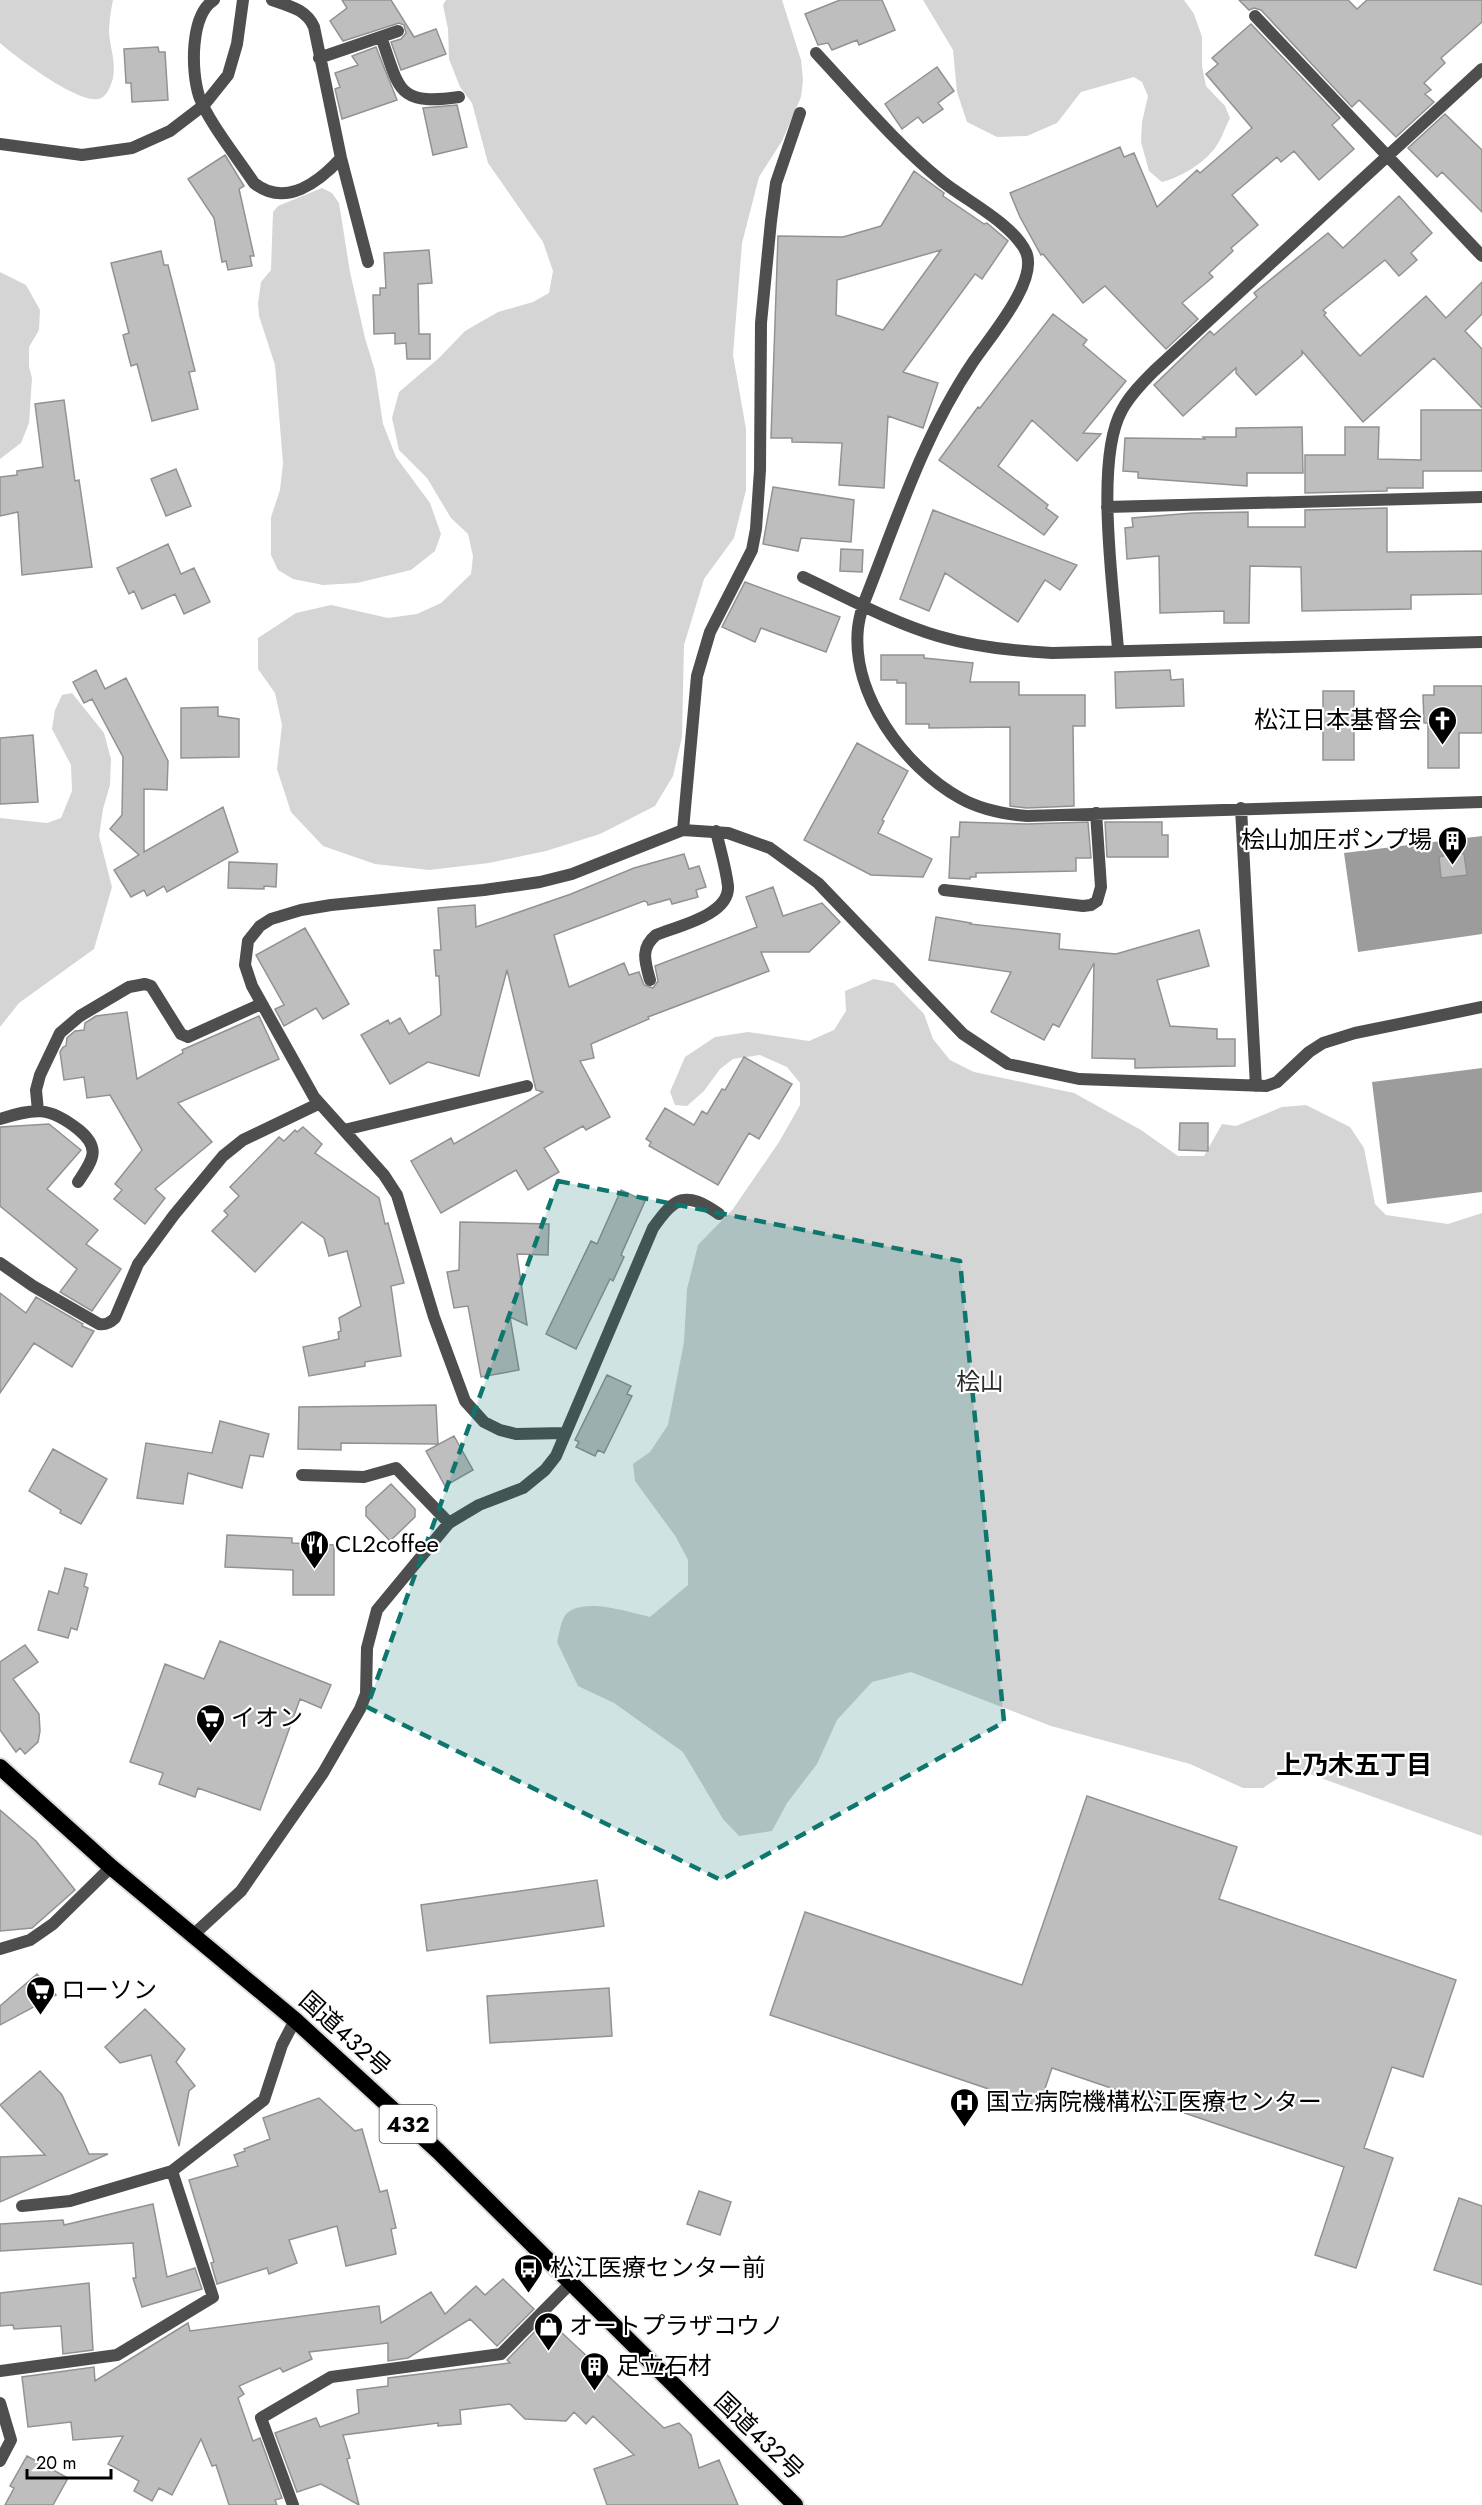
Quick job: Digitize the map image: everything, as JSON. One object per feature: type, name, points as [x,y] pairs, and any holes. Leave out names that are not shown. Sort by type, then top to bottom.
[{"type":"highway","name":"国道432号","points":[[0,1767],[111,1867],[295,2020],[438,2151],[795,2505]]},
{"type":"street","points":[[214,0],[205,6],[198,22],[195,38],[199,95],[254,183],[263,190],[273,193],[290,192],[309,186],[325,175],[341,158]]},
{"type":"street","points":[[0,144],[82,155],[132,148],[170,131],[204,105],[228,75],[237,44],[243,0]]},
{"type":"street","points":[[272,0],[298,9],[309,17],[341,158],[368,262]]},
{"type":"street","points":[[1255,16],[1482,256]]},
{"type":"street","points":[[319,58],[398,31]]},
{"type":"street","points":[[381,37],[400,89],[413,97],[430,101],[459,97]]},
{"type":"street","points":[[816,53],[943,182],[1010,232],[1022,246],[1029,261],[1024,286],[964,375],[931,432],[863,605],[858,637],[861,666],[866,685],[899,745],[920,768],[960,798],[982,808],[1005,814],[1482,802]]},
{"type":"street","points":[[1118,650],[1107,507],[1111,449],[1122,410],[1141,384],[1482,69]]},
{"type":"street","points":[[683,830],[697,676],[710,632],[752,550],[756,529],[760,470],[762,323],[771,221],[776,183],[800,113]]},
{"type":"street","points":[[1132,375],[1141,384]]},
{"type":"street","points":[[1107,507],[1482,497]]},
{"type":"street","points":[[803,578],[906,625],[939,636],[978,646],[1052,653],[1482,642]]},
{"type":"street","points":[[1241,808],[1256,1086]]},
{"type":"street","points":[[944,890],[1091,905],[1097,901],[1101,887],[1096,813]]},
{"type":"street","points":[[564,1433],[516,1434],[500,1430],[484,1422],[465,1401],[434,1317],[397,1195],[384,1175],[318,1104],[252,986],[245,965],[246,950],[248,941],[260,926],[278,917],[331,905],[484,891],[540,882],[572,874],[683,830],[716,831],[758,842],[818,883],[963,1034],[1008,1064],[1035,1071],[1079,1079],[1256,1086],[1277,1082],[1309,1052],[1333,1039],[1482,1007]]},
{"type":"street","points":[[650,980],[644,959],[646,945],[650,940],[656,935],[714,911],[724,901],[728,886],[716,831]]},
{"type":"street","points":[[38,1111],[36,1090],[40,1075],[60,1033],[80,1016],[129,987],[145,984],[151,986],[182,1034],[188,1036],[261,1004]]},
{"type":"street","points":[[344,1131],[527,1086]]},
{"type":"street","points":[[0,1263],[33,1286],[99,1324],[105,1325],[111,1322],[115,1318],[138,1263],[223,1156],[243,1140],[318,1104]]},
{"type":"street","points":[[0,1119],[38,1111],[62,1117],[90,1140],[92,1157],[78,1182]]},
{"type":"street","points":[[192,1936],[241,1890],[323,1773],[360,1709],[366,1694],[367,1648],[377,1610],[449,1523],[479,1505],[523,1488],[545,1470],[556,1456],[653,1228],[664,1212],[672,1202],[684,1200],[699,1202],[719,1214]]},
{"type":"street","points":[[302,1475],[364,1477],[396,1468],[449,1523]]},
{"type":"street","points":[[0,1949],[30,1940],[53,1924],[111,1867]]},
{"type":"street","points":[[22,2206],[70,2201],[172,2171],[264,2100],[282,2045],[295,2020]]},
{"type":"street","points":[[0,2371],[117,2355],[213,2297],[172,2171]]},
{"type":"street","points":[[293,2505],[261,2418],[331,2377],[501,2354],[570,2284]]},
{"type":"street","points":[[0,2403],[11,2440],[0,2461]]},
{"type":"highlighted area","points":[[558,1181],[960,1261],[1004,1722],[721,1880],[367,1707]]},
{"type":"green space","points":[[0,0],[113,0],[109,32],[114,72],[106,94],[98,99],[76,94],[47,78],[0,43]]},
{"type":"green space","points":[[446,0],[782,0],[801,60],[803,80],[801,97],[782,141],[759,177],[742,243],[733,355],[746,429],[746,490],[734,538],[704,579],[684,645],[682,737],[673,776],[655,806],[600,834],[546,851],[489,863],[429,870],[375,864],[323,846],[291,812],[277,769],[282,725],[275,693],[258,669],[258,638],[296,613],[331,605],[388,618],[417,614],[441,603],[471,574],[473,556],[468,534],[451,518],[427,478],[399,450],[392,418],[399,392],[439,358],[465,331],[498,312],[533,302],[549,293],[553,271],[543,242],[488,163],[472,103],[460,87],[449,59],[448,29],[443,5]]},
{"type":"green space","points":[[923,0],[1184,0],[1194,14],[1202,37],[1202,66],[1206,86],[1225,106],[1230,118],[1210,154],[1184,173],[1162,182],[1149,171],[1141,142],[1142,122],[1148,96],[1142,82],[1134,77],[1081,92],[1057,123],[1027,136],[997,137],[967,122],[957,92],[953,50]]},
{"type":"green space","points":[[322,188],[332,193],[339,203],[350,272],[375,371],[383,424],[396,457],[430,503],[441,534],[435,551],[411,570],[357,583],[323,585],[293,579],[278,570],[271,555],[271,517],[280,490],[283,463],[275,365],[259,316],[258,303],[261,282],[271,270],[273,212],[278,206]]},
{"type":"green space","points":[[0,272],[26,285],[40,310],[39,330],[29,347],[29,366],[32,378],[29,423],[21,443],[0,459]]},
{"type":"green space","points":[[72,693],[104,733],[111,759],[110,785],[99,836],[112,887],[94,949],[19,1003],[0,1027],[0,818],[47,823],[61,818],[72,791],[71,765],[52,729],[55,710],[62,695]]},
{"type":"green space","name":"桧山","points":[[874,979],[894,983],[924,1014],[933,1039],[950,1060],[974,1072],[1074,1093],[1141,1130],[1178,1156],[1204,1156],[1222,1124],[1236,1126],[1282,1107],[1306,1105],[1350,1127],[1364,1148],[1375,1204],[1386,1215],[1448,1224],[1482,1213],[1482,1836],[1293,1768],[1263,1788],[1243,1788],[1190,1764],[1051,1726],[911,1672],[872,1682],[837,1720],[817,1764],[787,1803],[772,1831],[739,1836],[723,1819],[683,1752],[614,1703],[578,1686],[557,1642],[563,1619],[569,1612],[579,1607],[590,1606],[650,1617],[688,1585],[688,1560],[676,1537],[635,1481],[633,1464],[650,1452],[668,1425],[684,1342],[687,1289],[698,1245],[733,1209],[779,1142],[800,1105],[800,1083],[787,1067],[760,1055],[733,1059],[720,1069],[704,1091],[687,1106],[675,1105],[670,1092],[685,1057],[715,1037],[748,1032],[809,1041],[834,1030],[846,1011],[845,991]]},
{"type":"shaded area","name":"桧山加圧ポンプ場","points":[[1482,836],[1482,934],[1358,952],[1344,853]]},
{"type":"shaded area","points":[[1482,1068],[1482,1192],[1387,1204],[1372,1082]]},
{"type":"building","points":[[342,0],[391,0],[414,37],[436,29],[446,54],[401,70],[391,42],[401,39],[406,33],[404,25],[399,23],[343,41],[330,21],[347,8]]},
{"type":"building","points":[[840,0],[882,0],[895,30],[859,45],[857,40],[832,50],[828,43],[818,45],[805,14]]},
{"type":"building","points":[[1239,0],[1348,0],[1357,9],[1367,0],[1482,0],[1482,22],[1441,58],[1445,63],[1424,83],[1431,90],[1425,94],[1434,102],[1396,137],[1359,100],[1352,107],[1261,10],[1254,8],[1249,10]]},
{"type":"building","points":[[1251,24],[1340,118],[1332,125],[1354,149],[1319,180],[1294,151],[1281,162],[1277,157],[1232,195],[1258,225],[1231,248],[1233,251],[1209,273],[1213,277],[1182,303],[1198,319],[1166,349],[1105,286],[1083,303],[1043,254],[1041,255],[1010,193],[1120,147],[1124,157],[1134,153],[1157,207],[1197,170],[1200,173],[1252,128],[1206,74],[1218,64],[1212,58]]},
{"type":"building","points":[[158,47],[159,52],[165,52],[168,100],[132,102],[131,83],[126,83],[124,49]]},
{"type":"building","points":[[376,47],[397,100],[342,119],[335,89],[340,87],[335,73],[358,65],[352,56]]},
{"type":"building","points":[[937,67],[954,91],[938,103],[943,109],[923,123],[918,117],[902,129],[885,104]]},
{"type":"building","points":[[457,105],[467,147],[433,155],[423,108]]},
{"type":"building","points":[[1445,114],[1482,150],[1482,212],[1442,172],[1437,177],[1408,148]]},
{"type":"building","points":[[225,155],[244,186],[239,189],[254,256],[250,256],[252,266],[228,270],[226,261],[222,262],[214,218],[188,179]]},
{"type":"building","points":[[914,171],[944,193],[943,196],[984,224],[987,223],[1008,241],[982,279],[975,274],[903,372],[938,383],[923,428],[888,416],[884,488],[839,485],[842,443],[792,442],[792,438],[771,438],[778,236],[843,237],[881,226]],"holes":[[[941,250],[883,330],[836,315],[837,280]]]},
{"type":"building","points":[[1399,196],[1432,233],[1411,253],[1417,260],[1399,276],[1385,260],[1323,310],[1326,313],[1324,315],[1360,356],[1426,296],[1446,318],[1482,282],[1482,314],[1465,331],[1482,349],[1482,408],[1434,358],[1363,422],[1302,351],[1302,355],[1256,395],[1236,373],[1236,368],[1183,416],[1154,385],[1210,331],[1214,335],[1257,297],[1254,293],[1328,233],[1343,248]]},
{"type":"building","points":[[429,250],[432,283],[418,284],[419,334],[430,334],[430,359],[407,359],[406,343],[395,344],[395,333],[374,334],[373,295],[380,295],[380,288],[386,288],[384,253]]},
{"type":"building","points":[[161,251],[164,265],[168,265],[195,371],[189,372],[198,409],[152,421],[137,364],[131,366],[123,335],[129,333],[111,263]]},
{"type":"building","points":[[1053,314],[1087,340],[1083,345],[1126,381],[1083,433],[1101,434],[1077,461],[1032,420],[998,466],[1048,505],[1046,508],[1058,517],[1044,535],[939,460],[978,407],[980,408]]},
{"type":"building","points":[[64,400],[75,481],[79,480],[92,567],[22,575],[18,512],[0,516],[0,477],[17,475],[17,471],[43,467],[35,404]]},
{"type":"building","points":[[1421,410],[1482,410],[1482,471],[1423,471],[1423,488],[1305,493],[1305,455],[1345,455],[1345,427],[1379,427],[1378,459],[1421,460]]},
{"type":"building","points":[[1302,427],[1303,473],[1247,473],[1247,486],[1138,478],[1138,472],[1123,471],[1125,438],[1205,439],[1203,437],[1236,437],[1236,428]]},
{"type":"building","points":[[176,469],[191,506],[166,516],[151,479]]},
{"type":"building","points":[[773,487],[854,500],[851,542],[801,538],[798,551],[763,544]]},
{"type":"building","points":[[1387,508],[1387,552],[1482,551],[1482,594],[1411,595],[1411,609],[1302,611],[1301,567],[1250,566],[1249,623],[1224,623],[1224,611],[1160,613],[1159,556],[1127,559],[1125,528],[1133,527],[1132,518],[1193,513],[1248,512],[1248,527],[1305,527],[1305,510]]},
{"type":"building","points":[[933,510],[1077,565],[1060,590],[1045,580],[1018,622],[945,573],[929,611],[900,599]]},
{"type":"building","points":[[168,544],[181,574],[194,568],[210,602],[184,614],[175,594],[142,609],[134,591],[129,594],[117,568]]},
{"type":"building","points":[[841,549],[863,550],[862,572],[840,571]]},
{"type":"building","points":[[745,582],[840,617],[826,652],[761,628],[755,642],[722,627]]},
{"type":"building","points":[[881,655],[924,655],[924,658],[973,663],[970,682],[1019,682],[1019,695],[1085,695],[1085,726],[1073,726],[1074,806],[1027,808],[1010,806],[1010,727],[929,728],[929,724],[906,724],[906,683],[897,683],[897,680],[881,680]]},
{"type":"building","points":[[96,670],[105,689],[126,678],[168,761],[167,790],[144,789],[144,852],[223,807],[238,852],[167,892],[164,886],[147,896],[144,890],[131,897],[114,870],[139,855],[110,829],[122,815],[123,757],[92,699],[84,703],[73,682]]},
{"type":"building","points":[[1170,670],[1171,680],[1183,679],[1184,706],[1116,708],[1115,672]]},
{"type":"building","name":"松江日本基督会","points":[[1434,686],[1482,686],[1482,733],[1459,733],[1459,768],[1428,768],[1428,723],[1424,723],[1423,695],[1434,695]]},
{"type":"building","points":[[1323,691],[1354,691],[1354,760],[1323,760]]},
{"type":"building","points":[[218,707],[218,716],[239,719],[239,757],[181,758],[181,708]]},
{"type":"building","points":[[33,735],[38,802],[0,804],[0,738]]},
{"type":"building","points":[[857,743],[908,771],[882,820],[884,821],[878,833],[932,859],[923,877],[871,875],[804,840]]},
{"type":"building","points":[[960,822],[1027,824],[1088,822],[1091,858],[1076,858],[1076,871],[976,873],[976,877],[970,877],[970,879],[949,878],[951,837],[959,837]]},
{"type":"building","points":[[1105,822],[1162,822],[1162,835],[1168,835],[1168,857],[1107,857]]},
{"type":"building","name":"桧山加圧ポンプ場","points":[[1459,852],[1464,854],[1467,875],[1441,878],[1439,857]]},
{"type":"building","points":[[684,854],[689,869],[699,866],[706,887],[696,890],[698,897],[672,904],[670,899],[648,905],[644,901],[554,935],[569,987],[624,963],[629,975],[639,972],[644,985],[653,988],[658,981],[655,966],[757,927],[746,897],[773,887],[783,916],[822,903],[840,922],[809,952],[761,952],[769,971],[648,1017],[649,1019],[591,1044],[594,1058],[580,1061],[610,1117],[586,1130],[583,1126],[544,1148],[559,1172],[528,1190],[516,1170],[441,1213],[411,1161],[451,1138],[454,1144],[543,1092],[536,1090],[507,970],[479,1076],[428,1062],[390,1084],[361,1035],[388,1020],[390,1024],[400,1018],[409,1034],[441,1015],[439,976],[436,976],[434,950],[441,950],[438,908],[475,905],[476,927],[571,894],[634,868]]},
{"type":"building","points":[[229,862],[277,864],[276,887],[228,888]]},
{"type":"building","points":[[936,917],[970,924],[1060,934],[1059,949],[1116,954],[1199,930],[1209,966],[1157,980],[1170,1026],[1217,1029],[1217,1039],[1235,1039],[1235,1066],[1135,1068],[1135,1059],[1092,1058],[1094,963],[1059,1027],[1053,1024],[1044,1040],[991,1012],[1011,972],[929,960]]},
{"type":"building","points":[[305,928],[349,1004],[323,1019],[316,1008],[284,1026],[275,1009],[284,1005],[256,955]]},
{"type":"building","points":[[127,1012],[137,1079],[183,1053],[182,1050],[259,1016],[279,1059],[178,1103],[212,1142],[155,1189],[165,1198],[145,1224],[114,1199],[122,1190],[115,1184],[142,1150],[110,1095],[87,1098],[84,1077],[64,1080],[60,1052],[66,1046],[67,1038],[75,1031],[84,1030],[85,1023],[96,1016]]},
{"type":"building","points":[[744,1057],[792,1084],[759,1139],[749,1133],[718,1185],[649,1146],[651,1142],[646,1139],[665,1108],[694,1125],[702,1111],[707,1114],[722,1089],[725,1090]]},
{"type":"building","points":[[1180,1123],[1208,1123],[1208,1151],[1179,1150]]},
{"type":"building","points":[[49,1124],[81,1150],[47,1189],[98,1230],[86,1244],[121,1269],[92,1311],[60,1292],[77,1269],[0,1206],[0,1127]]},
{"type":"building","points":[[303,1127],[322,1144],[315,1153],[379,1198],[404,1283],[391,1286],[401,1356],[365,1362],[365,1366],[309,1376],[303,1347],[339,1339],[338,1332],[341,1331],[339,1318],[361,1306],[347,1251],[329,1256],[324,1238],[302,1222],[255,1272],[212,1231],[228,1215],[224,1211],[239,1196],[230,1187],[279,1137],[284,1141],[295,1130],[297,1132]]},
{"type":"building","points":[[621,1190],[645,1201],[621,1255],[624,1257],[613,1281],[610,1279],[576,1349],[546,1334],[591,1241],[597,1244]]},
{"type":"building","points":[[460,1222],[549,1224],[548,1255],[517,1254],[527,1325],[510,1317],[519,1370],[481,1377],[468,1306],[454,1308],[447,1272],[459,1270]]},
{"type":"building","points":[[0,1293],[26,1313],[36,1297],[94,1331],[72,1367],[34,1343],[0,1393]]},
{"type":"building","points":[[607,1375],[631,1386],[627,1394],[632,1396],[604,1453],[598,1450],[595,1456],[576,1447],[579,1442],[575,1440]]},
{"type":"building","points":[[436,1405],[438,1444],[341,1443],[341,1450],[298,1449],[299,1407]]},
{"type":"building","points":[[220,1421],[269,1434],[263,1457],[250,1455],[242,1488],[188,1473],[183,1504],[137,1498],[146,1443],[212,1453]]},
{"type":"building","points":[[454,1436],[473,1470],[445,1486],[426,1451]]},
{"type":"building","points":[[53,1449],[107,1479],[81,1524],[60,1513],[61,1510],[29,1491]]},
{"type":"building","points":[[391,1484],[415,1509],[415,1517],[390,1541],[366,1516],[366,1507]]},
{"type":"building","points":[[227,1535],[292,1538],[292,1543],[334,1545],[334,1595],[293,1595],[293,1570],[225,1567]]},
{"type":"building","points":[[65,1568],[87,1574],[84,1586],[88,1588],[77,1630],[71,1628],[68,1638],[38,1630],[49,1591],[58,1594]]},
{"type":"building","name":"イオン","points":[[220,1641],[331,1685],[321,1708],[300,1699],[260,1810],[198,1788],[195,1797],[159,1784],[163,1773],[130,1762],[165,1664],[204,1679]]},
{"type":"building","points":[[25,1645],[38,1662],[13,1679],[39,1714],[40,1731],[38,1742],[25,1754],[20,1748],[16,1752],[0,1730],[0,1662]]},
{"type":"building","name":"国立病院機構松江医療センター","points":[[1087,1796],[1237,1847],[1219,1899],[1456,1980],[1423,2077],[1392,2067],[1364,2148],[1393,2158],[1356,2268],[1315,2255],[1344,2167],[1052,2068],[1039,2106],[770,2015],[805,1912],[1022,1985]]},
{"type":"building","points":[[0,1810],[36,1841],[75,1890],[32,1928],[0,1931]]},
{"type":"building","points":[[597,1880],[604,1926],[427,1951],[421,1905]]},
{"type":"building","points":[[37,1974],[56,1995],[0,2025],[0,2006]]},
{"type":"building","points":[[609,1988],[612,2036],[490,2043],[487,1996]]},
{"type":"building","points":[[145,2009],[185,2049],[176,2062],[195,2086],[189,2091],[179,2146],[151,2055],[120,2063],[105,2047]]},
{"type":"building","points":[[40,2071],[62,2095],[89,2154],[108,2154],[0,2202],[0,2157],[45,2155],[0,2105]]},
{"type":"building","points":[[319,2098],[355,2131],[362,2129],[380,2192],[387,2190],[396,2228],[391,2229],[396,2254],[346,2266],[337,2226],[289,2240],[297,2263],[269,2274],[267,2268],[217,2284],[211,2263],[214,2262],[189,2180],[238,2166],[234,2155],[270,2139],[263,2118]]},
{"type":"building","points":[[699,2191],[731,2202],[720,2235],[687,2224]]},
{"type":"building","points":[[1459,2198],[1482,2206],[1482,2285],[1434,2270]]},
{"type":"building","points":[[153,2204],[167,2277],[195,2268],[202,2289],[142,2307],[133,2278],[136,2278],[133,2243],[0,2251],[0,2224],[63,2220],[64,2225]]},
{"type":"building","points":[[503,2279],[534,2309],[497,2346],[470,2319],[408,2358],[388,2361],[388,2343],[309,2352],[312,2359],[283,2372],[280,2368],[239,2386],[244,2394],[238,2398],[253,2441],[260,2438],[282,2498],[275,2500],[277,2505],[229,2505],[216,2465],[212,2466],[201,2439],[172,2495],[159,2488],[152,2501],[134,2491],[139,2481],[108,2464],[123,2436],[73,2440],[71,2422],[28,2427],[22,2377],[94,2367],[95,2381],[188,2323],[190,2331],[379,2306],[381,2323],[431,2292],[445,2314],[476,2286],[485,2295]]},
{"type":"building","points":[[89,2283],[93,2350],[63,2354],[61,2326],[14,2329],[13,2325],[0,2326],[0,2293]]},
{"type":"building","points":[[547,2319],[664,2428],[679,2423],[691,2435],[699,2468],[719,2460],[738,2505],[607,2505],[594,2469],[634,2455],[593,2416],[586,2424],[574,2412],[566,2421],[525,2419],[510,2404],[460,2410],[461,2424],[438,2426],[438,2423],[343,2435],[359,2505],[321,2484],[297,2492],[275,2433],[316,2418],[320,2427],[359,2413],[357,2390],[388,2386],[388,2378],[510,2363],[507,2360]]},
{"type":"building","points":[[27,2456],[68,2478],[53,2505],[5,2505],[14,2488],[10,2486]]},
{"type":"place","name":"松江日本基督会","points":[[1443,746]]},
{"type":"place","name":"桧山加圧ポンプ場","points":[[1453,866]]},
{"type":"place","name":"CL2coffee","points":[[314,1570]]},
{"type":"place","name":"イオン","points":[[210,1744]]},
{"type":"place","name":"ローソン","points":[[40,2016]]},
{"type":"place","name":"国立病院機構松江医療センター","points":[[965,2128]]},
{"type":"place","name":"松江医療センター前","points":[[529,2294]]},
{"type":"place","name":"オートプラザコウノ","points":[[548,2352]]},
{"type":"place","name":"足立石材","points":[[595,2392]]},
{"type":"district","name":"上乃木五丁目","points":[[1354,1765]]}]
